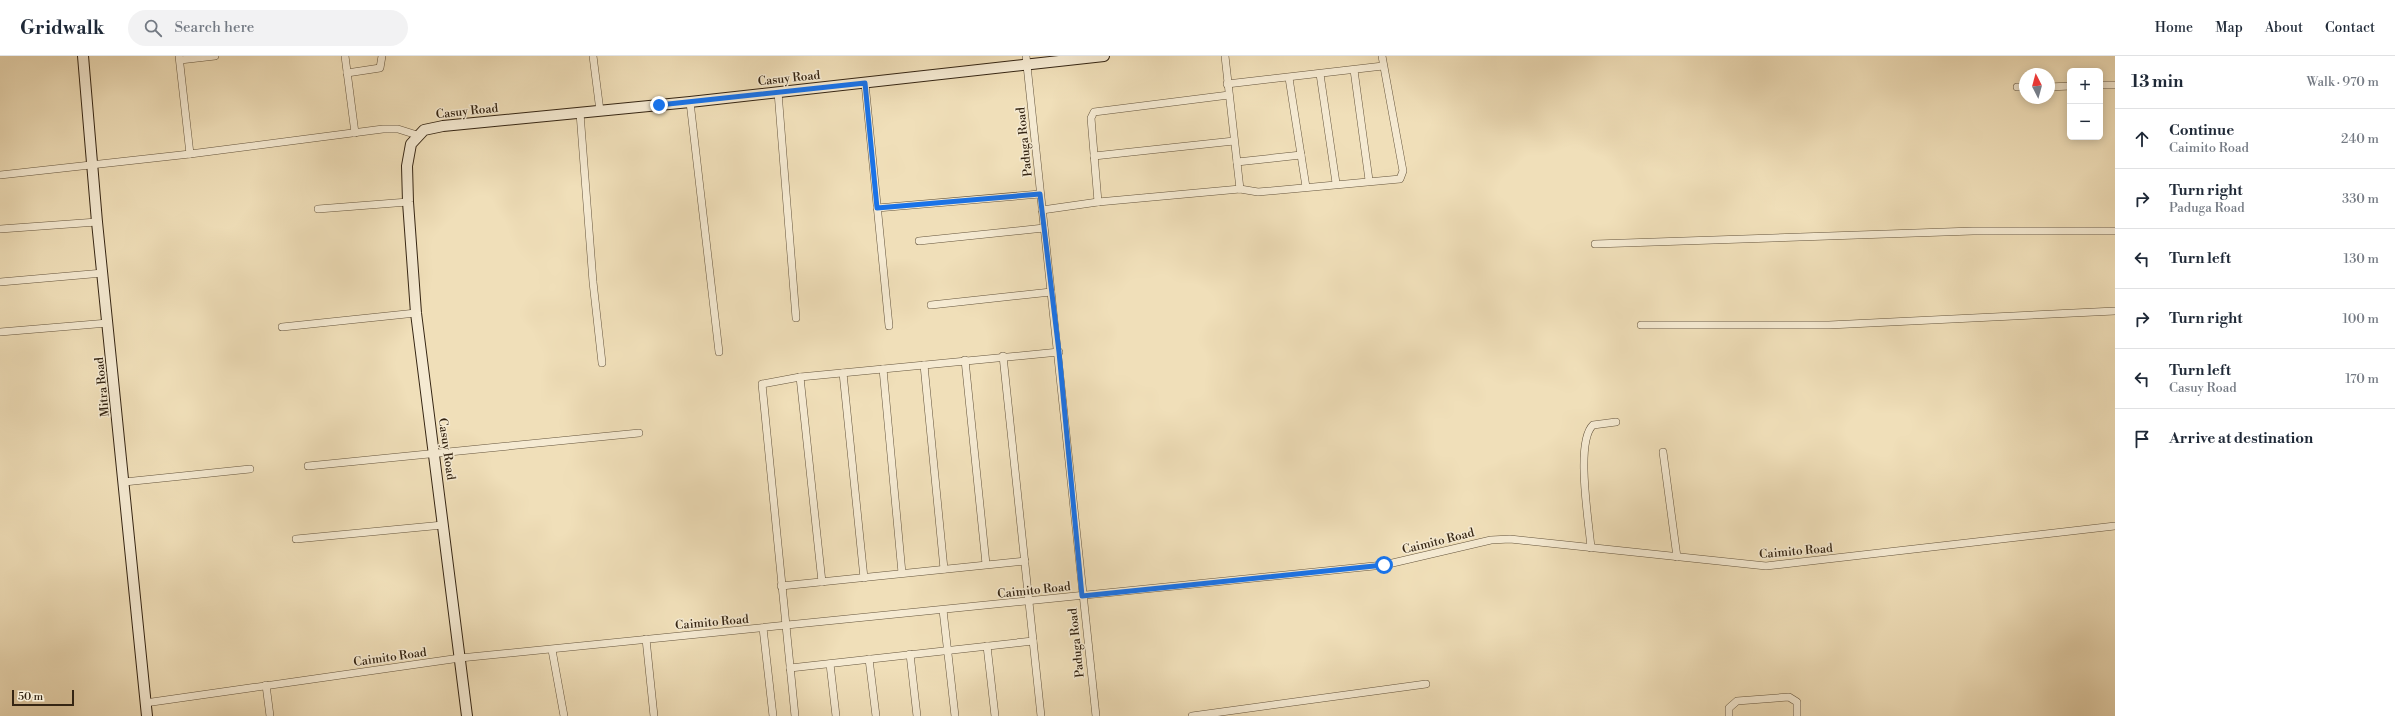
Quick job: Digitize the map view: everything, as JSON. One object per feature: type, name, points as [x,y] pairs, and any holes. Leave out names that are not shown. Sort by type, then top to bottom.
[{"type":"street","name":"Mitra Road","points":[[83,56],[97,222],[147,716]]},
{"type":"street","points":[[190,154],[180,58],[215,56]]},
{"type":"street","points":[[345,56],[355,133]]},
{"type":"street","points":[[348,73],[380,68],[382,56]]},
{"type":"street","points":[[593,56],[600,111]]},
{"type":"street","name":"Casuy Road","points":[[467,716],[416,312],[408,202],[408,159],[411,144],[418,135],[424,130],[442,126],[690,102],[865,83],[1027,61],[1104,56]]},
{"type":"street","points":[[1225,56],[1240,189]]},
{"type":"street","points":[[1042,210],[1098,202],[1240,189],[1253,192],[1336,183],[1400,179],[1403,174],[1382,56]]},
{"type":"street","name":"Paduga Road","points":[[1027,61],[1040,194],[1059,352],[1082,596],[1096,716]]},
{"type":"street","points":[[1228,84],[1383,66]]},
{"type":"street","points":[[1354,70],[1370,180]]},
{"type":"street","points":[[1320,74],[1336,183]]},
{"type":"street","points":[[1288,78],[1306,187]]},
{"type":"street","points":[[865,83],[889,326]]},
{"type":"street","points":[[2103,85],[2115,85]]},
{"type":"street","points":[[2055,87],[2067,86]]},
{"type":"street","points":[[778,92],[796,318]]},
{"type":"street","points":[[1098,202],[1091,118],[1094,112],[1229,95]]},
{"type":"street","points":[[690,102],[719,352]]},
{"type":"street","points":[[580,113],[593,282],[602,362]]},
{"type":"street","points":[[0,175],[92,166],[390,129],[418,135]]},
{"type":"street","points":[[1094,156],[1234,141]]},
{"type":"street","points":[[1236,162],[1301,156]]},
{"type":"street","points":[[877,208],[1040,194]]},
{"type":"street","points":[[318,209],[408,202]]},
{"type":"street","points":[[0,229],[97,222]]},
{"type":"street","points":[[919,241],[1044,228]]},
{"type":"street","points":[[1595,244],[1973,231],[2115,231]]},
{"type":"street","points":[[0,282],[103,273]]},
{"type":"street","points":[[931,305],[1051,292]]},
{"type":"street","points":[[1641,325],[1829,325],[2115,311]]},
{"type":"street","points":[[282,327],[416,312]]},
{"type":"street","points":[[0,332],[108,323]]},
{"type":"street","points":[[795,716],[761,386],[766,382],[800,377],[1003,356],[1059,352]]},
{"type":"street","points":[[1003,356],[1040,716]]},
{"type":"street","points":[[965,360],[986,564]]},
{"type":"street","points":[[924,365],[944,568]]},
{"type":"street","points":[[883,369],[902,573]]},
{"type":"street","points":[[844,373],[864,578]]},
{"type":"street","points":[[800,377],[822,582]]},
{"type":"street","points":[[1591,548],[1583,453],[1591,427],[1596,424],[1616,422]]},
{"type":"street","points":[[308,466],[639,433]]},
{"type":"street","points":[[1663,452],[1677,557]]},
{"type":"street","points":[[124,482],[250,468]]},
{"type":"street","points":[[296,540],[443,525]]},
{"type":"street","name":"Caimito Road","points":[[145,703],[460,658],[1029,602],[1384,565],[1491,540],[1510,539],[1775,566],[2115,526]]},
{"type":"street","points":[[781,586],[944,568],[1025,561]]},
{"type":"street","points":[[943,610],[955,716]]},
{"type":"street","points":[[762,628],[774,716]]},
{"type":"street","points":[[646,639],[654,716]]},
{"type":"street","points":[[790,668],[1033,641]]},
{"type":"street","points":[[987,646],[995,716]]},
{"type":"street","points":[[552,650],[564,716]]},
{"type":"street","points":[[910,654],[916,716]]},
{"type":"street","points":[[869,659],[876,716]]},
{"type":"street","points":[[830,664],[836,716]]},
{"type":"street","points":[[1192,716],[1426,684]]},
{"type":"street","points":[[266,685],[270,716]]},
{"type":"street","points":[[1729,716],[1729,708],[1737,701],[1790,697],[1797,702],[1798,716]]},
{"type":"route","points":[[659,105],[865,83],[877,208],[1040,194],[1059,352],[1082,596],[1384,565]]}]
